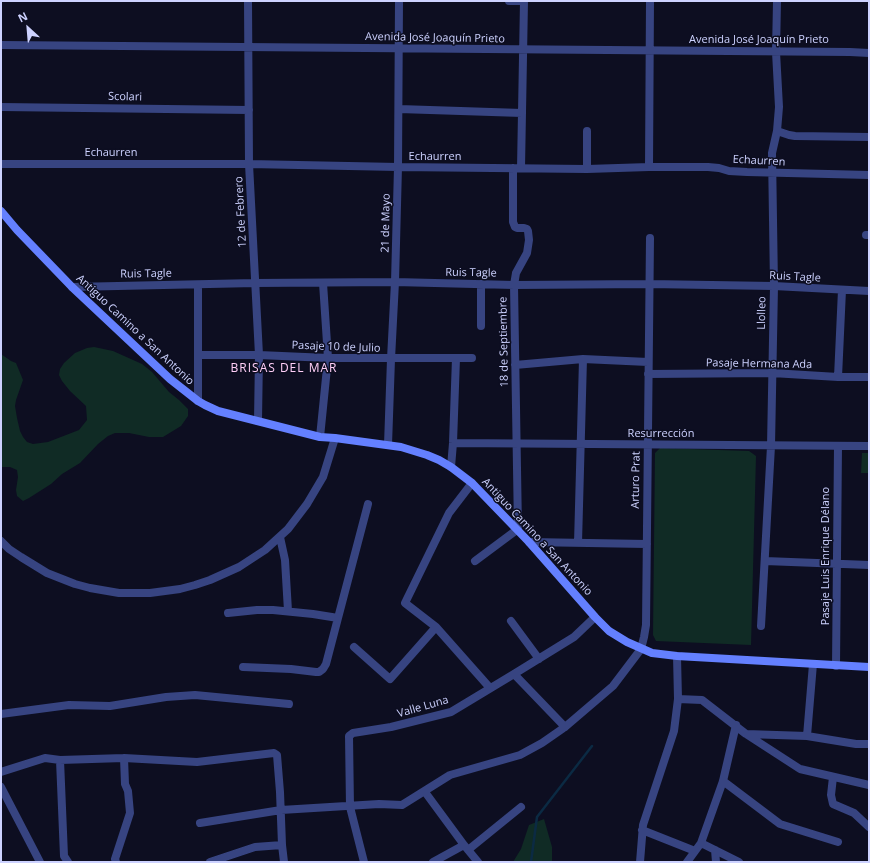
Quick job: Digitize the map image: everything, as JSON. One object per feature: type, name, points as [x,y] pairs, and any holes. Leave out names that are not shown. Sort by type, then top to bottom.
[{"type":"street","name":"12 de Febrero","points":[[248,1],[249,164],[259,355],[258,421]]},
{"type":"street","name":"21 de Mayo","points":[[388,445],[391,359],[396,282],[399,1]]},
{"type":"street","points":[[509,1],[524,1]]},
{"type":"street","name":"18 de Septiembre","points":[[518,529],[514,285],[516,274],[527,253],[529,240],[527,229],[515,227],[513,222],[522,113],[524,1]]},
{"type":"street","points":[[649,167],[650,1]]},
{"type":"street","name":"Llolleo","points":[[761,626],[771,446],[774,286],[772,153],[780,107],[776,52],[777,1]]},
{"type":"street","name":"Avenida José Joaquín Prieto","points":[[1,45],[869,53]]},
{"type":"street","name":"Scolari","points":[[1,107],[249,110]]},
{"type":"street","points":[[399,109],[522,113]]},
{"type":"street","points":[[777,131],[795,136],[869,137]]},
{"type":"street","points":[[587,132],[587,169]]},
{"type":"street","name":"Echaurren","points":[[1,164],[249,164],[587,169],[708,167],[729,171],[747,172],[869,175]]},
{"type":"street","name":"Antiguo Camino a San Antonio","points":[[1,211],[17,230],[72,287],[170,379],[204,405],[320,437],[401,447],[427,455],[451,467],[472,483],[518,529],[595,617],[618,637],[652,653],[677,656],[869,667]]},
{"type":"street","name":"Arturo Prat","points":[[641,649],[646,625],[650,238]]},
{"type":"street","name":"Ruis Tagle","points":[[72,287],[396,282],[514,285],[649,284],[774,286],[869,291]]},
{"type":"street","points":[[320,437],[328,358],[323,283]]},
{"type":"street","points":[[481,284],[481,326]]},
{"type":"street","points":[[198,285],[198,401]]},
{"type":"street","points":[[838,377],[842,290]]},
{"type":"street","name":"Pasaje 10 de Julio","points":[[198,355],[259,355],[391,359],[472,358]]},
{"type":"street","points":[[451,467],[456,358]]},
{"type":"street","points":[[515,365],[583,359],[648,362]]},
{"type":"street","points":[[578,543],[583,359]]},
{"type":"street","name":"Pasaje Hermana Ada","points":[[648,374],[772,373],[838,377],[869,377]]},
{"type":"street","points":[[1,541],[21,558],[47,573],[61,579],[104,591],[134,593],[157,592],[180,589],[210,580],[252,559],[280,537],[298,517],[323,478],[335,438]]},
{"type":"street","name":"Resurrección","points":[[453,443],[869,446]]},
{"type":"street","name":"Pasaje Luis Enrique Délano","points":[[836,666],[838,446]]},
{"type":"street","points":[[472,483],[449,513],[405,603],[436,627],[490,688]]},
{"type":"street","points":[[243,667],[316,672],[325,666],[368,504]]},
{"type":"street","points":[[475,561],[518,529]]},
{"type":"street","points":[[280,537],[285,560],[288,611]]},
{"type":"street","points":[[529,542],[647,544]]},
{"type":"street","points":[[765,561],[869,565]]},
{"type":"street","points":[[228,613],[257,610],[288,611],[338,618]]},
{"type":"street","name":"Valle Luna","points":[[350,807],[349,736],[353,733],[391,727],[451,712],[574,637],[595,617]]},
{"type":"street","points":[[511,621],[539,659]]},
{"type":"street","points":[[354,647],[390,679],[436,627]]},
{"type":"street","points":[[200,823],[281,810],[350,807],[379,804],[402,806],[450,776],[520,755],[542,743],[564,727],[613,686],[641,649]]},
{"type":"street","points":[[640,862],[643,825],[674,731],[678,699],[677,656]]},
{"type":"street","points":[[807,736],[813,664]]},
{"type":"street","points":[[514,674],[564,727]]},
{"type":"street","points":[[1,714],[70,705],[110,706],[166,697],[195,695],[289,704]]},
{"type":"street","points":[[678,699],[702,700],[746,734],[800,769],[869,785]]},
{"type":"street","points":[[687,862],[701,843],[723,781],[736,725]]},
{"type":"street","points":[[746,734],[807,736],[856,744],[869,744]]},
{"type":"street","points":[[1,772],[45,758],[60,760],[124,758],[196,762],[274,753],[277,755],[284,862]]},
{"type":"street","points":[[116,862],[115,859],[130,813],[128,791],[125,784],[124,758]]},
{"type":"street","points":[[60,760],[64,856],[68,862]]},
{"type":"street","points":[[833,777],[831,795],[833,804],[854,813],[869,827]]},
{"type":"street","points":[[723,781],[780,824],[838,842]]},
{"type":"street","points":[[1,787],[40,862]]},
{"type":"street","points":[[425,792],[478,862]]},
{"type":"street","points":[[350,807],[364,862]]},
{"type":"street","points":[[436,861],[466,848],[521,807]]},
{"type":"street","points":[[642,830],[695,851]]},
{"type":"street","points":[[701,843],[739,862]]},
{"type":"street","points":[[210,862],[255,848],[282,845]]},
{"type":"street","points":[[715,850],[716,862]]},
{"type":"green space","points":[[94,347],[113,351],[142,364],[152,372],[169,392],[188,409],[188,416],[181,426],[163,437],[149,437],[129,433],[115,433],[108,436],[80,463],[62,474],[51,484],[23,501],[17,496],[17,470],[10,467],[1,467],[1,354],[16,363],[23,380],[15,406],[20,431],[27,442],[33,444],[48,442],[79,430],[87,420],[86,406],[70,391],[59,375],[60,369],[64,363],[75,353]]},
{"type":"green space","points":[[660,448],[749,451],[756,456],[751,645],[656,641],[653,635],[655,453]]},
{"type":"green space","points":[[862,453],[869,453],[869,473],[861,473]]},
{"type":"green space","points":[[544,819],[552,847],[552,862],[513,862],[521,849],[529,825]]},
{"type":"waterway","points":[[531,862],[537,817],[592,746]]},
{"type":"district","name":"BRISAS DEL MAR","points":[[284,369]]}]
